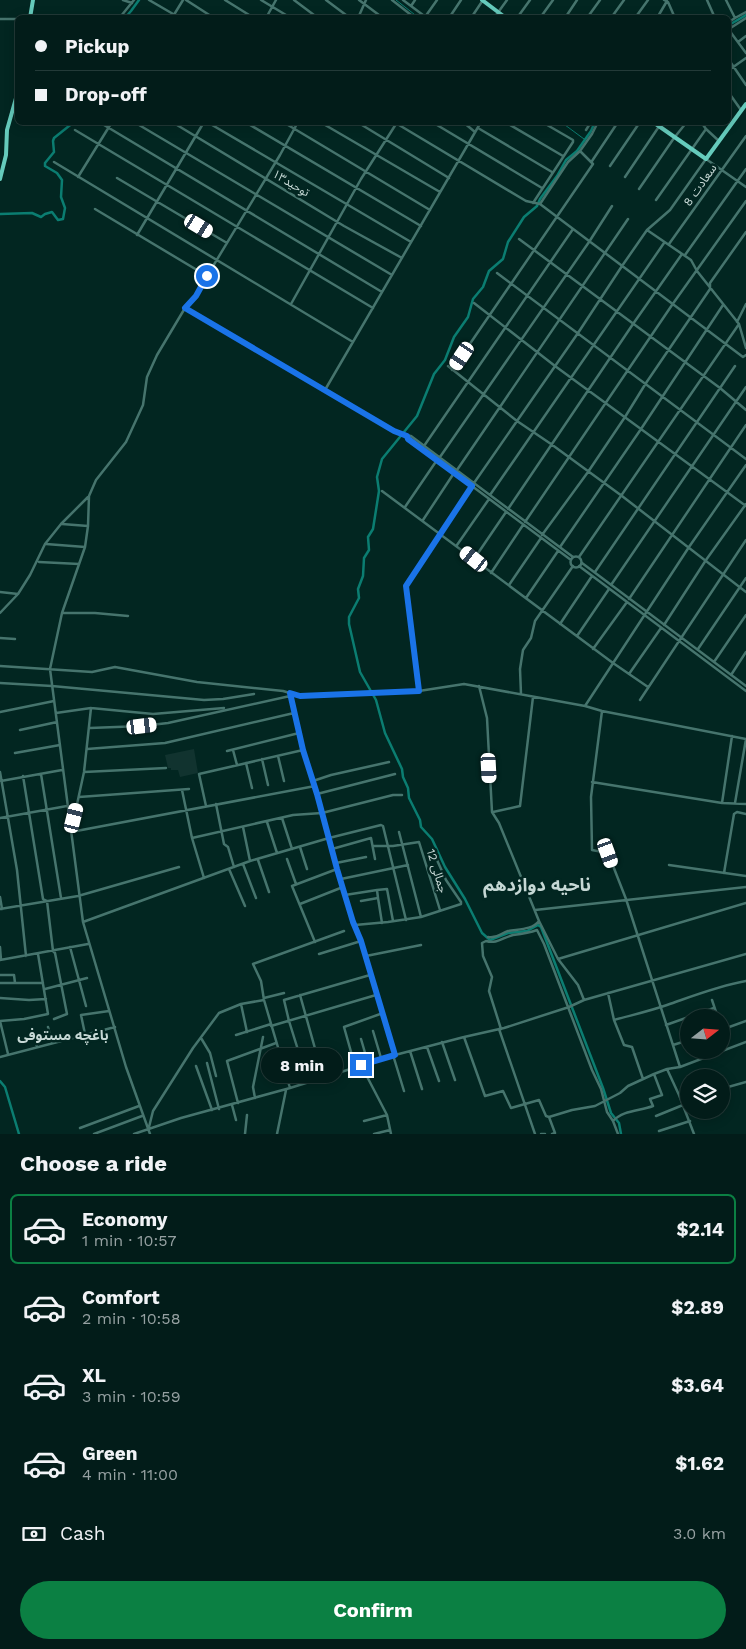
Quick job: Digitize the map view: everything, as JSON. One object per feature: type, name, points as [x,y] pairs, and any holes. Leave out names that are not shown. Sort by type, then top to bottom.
[{"type":"main road","points":[[31,15],[34,0]]},
{"type":"main road","points":[[483,0],[502,15]]},
{"type":"main road","points":[[0,179],[6,156],[7,130],[15,102]]},
{"type":"main road","points":[[657,125],[706,159],[746,104]]},
{"type":"street","points":[[122,15],[133,2],[123,0]]},
{"type":"street","points":[[149,0],[174,14],[185,0],[209,15]]},
{"type":"street","points":[[224,0],[249,15]]},
{"type":"street","points":[[261,0],[286,15]]},
{"type":"street","points":[[268,15],[276,0]]},
{"type":"street","points":[[294,0],[314,15]]},
{"type":"street","points":[[326,0],[346,15]]},
{"type":"street","points":[[359,0],[379,15]]},
{"type":"street","points":[[359,15],[366,0]]},
{"type":"street","points":[[392,0],[411,15]]},
{"type":"street","points":[[403,0],[423,15]]},
{"type":"street","points":[[411,6],[415,0]]},
{"type":"street","points":[[427,15],[437,0]]},
{"type":"street","points":[[451,15],[461,0]]},
{"type":"street","points":[[473,15],[483,0]]},
{"type":"street","points":[[496,15],[507,0]]},
{"type":"street","points":[[519,15],[530,0]]},
{"type":"street","points":[[542,15],[553,0]]},
{"type":"street","points":[[566,15],[577,0]]},
{"type":"street","points":[[590,15],[600,0]]},
{"type":"street","points":[[613,15],[624,0]]},
{"type":"street","points":[[637,15],[648,0]]},
{"type":"street","points":[[707,0],[714,15]]},
{"type":"street","points":[[726,0],[735,18]]},
{"type":"street","points":[[659,15],[666,1]]},
{"type":"street","points":[[666,1],[673,15]]},
{"type":"street","points":[[731,21],[746,12]]},
{"type":"street","points":[[731,28],[746,18]]},
{"type":"street","points":[[0,19],[15,19]]},
{"type":"street","points":[[731,32],[746,53]]},
{"type":"street","points":[[738,42],[746,36]]},
{"type":"street","points":[[731,69],[746,58]]},
{"type":"street","points":[[731,63],[746,85]]},
{"type":"street","points":[[731,96],[742,111]]},
{"type":"street","points":[[104,125],[382,292]]},
{"type":"street","points":[[78,177],[110,125]]},
{"type":"street","points":[[139,125],[392,274]]},
{"type":"street","name":"توحید۱۳","points":[[177,125],[338,222],[402,258]]},
{"type":"street","points":[[137,235],[203,125]]},
{"type":"street","points":[[210,125],[411,242]]},
{"type":"street","points":[[250,125],[421,226]]},
{"type":"street","points":[[288,125],[430,210]]},
{"type":"street","points":[[0,613],[18,594],[46,544],[61,524],[89,496],[96,480],[126,442],[143,405],[147,377],[156,355],[185,308],[196,296],[296,125]]},
{"type":"street","points":[[325,125],[440,192]]},
{"type":"street","points":[[362,125],[449,178]]},
{"type":"street","points":[[291,304],[375,155],[395,125]]},
{"type":"street","points":[[399,125],[526,201],[540,204],[672,305],[743,357],[746,356]]},
{"type":"street","points":[[437,125],[542,188]]},
{"type":"street","points":[[466,125],[475,132]]},
{"type":"street","points":[[325,390],[480,125]]},
{"type":"street","points":[[510,125],[563,156]]},
{"type":"street","points":[[533,203],[573,141],[547,125]]},
{"type":"street","points":[[586,130],[589,125]]},
{"type":"street","points":[[540,204],[568,162],[580,151],[596,125]]},
{"type":"street","points":[[452,370],[557,218],[616,125]]},
{"type":"street","points":[[610,166],[638,125]]},
{"type":"street","points":[[639,189],[685,125]]},
{"type":"street","points":[[703,125],[719,141]]},
{"type":"street","points":[[625,177],[659,127]]},
{"type":"street","points":[[478,128],[552,172]]},
{"type":"street","points":[[656,200],[706,129]]},
{"type":"street","points":[[75,130],[373,308]]},
{"type":"street","name":"سعادت 8","points":[[669,244],[746,136]]},
{"type":"street","points":[[580,151],[592,161]]},
{"type":"street","points":[[419,691],[406,586],[647,230],[670,210],[706,159],[746,187]]},
{"type":"street","points":[[54,162],[353,342]]},
{"type":"street","points":[[474,559],[656,291],[746,169]]},
{"type":"street","points":[[117,178],[227,243]]},
{"type":"street","points":[[491,573],[650,337],[746,201]]},
{"type":"street","points":[[440,457],[612,206]]},
{"type":"street","points":[[95,209],[207,276]]},
{"type":"street","points":[[423,520],[628,219]]},
{"type":"street","points":[[424,446],[573,229]]},
{"type":"street","points":[[647,230],[691,260],[710,289],[738,323],[746,348]]},
{"type":"street","points":[[508,585],[588,472],[710,289],[710,283],[746,232]]},
{"type":"street","points":[[519,239],[534,252],[720,388],[746,410]]},
{"type":"street","points":[[490,495],[664,243]]},
{"type":"street","points":[[497,273],[746,458]]},
{"type":"street","points":[[474,303],[555,366],[746,505],[706,560],[664,625]]},
{"type":"street","points":[[746,304],[738,323],[725,343],[660,442],[580,557],[580,565],[592,576],[646,611],[746,691]]},
{"type":"street","points":[[526,598],[723,305]]},
{"type":"street","points":[[185,308],[405,436],[437,460],[474,483],[524,524],[572,559],[573,566],[535,622],[531,638],[521,654],[522,694]]},
{"type":"street","points":[[448,366],[517,421],[639,508],[746,592]]},
{"type":"street","points":[[594,572],[735,366]]},
{"type":"street","points":[[577,636],[746,387]]},
{"type":"street","points":[[594,648],[746,425]]},
{"type":"street","points":[[405,436],[410,436],[440,457],[488,499],[507,510]]},
{"type":"street","points":[[405,508],[437,460]]},
{"type":"street","points":[[585,706],[688,547],[746,465]]},
{"type":"street","points":[[382,491],[613,663],[648,686]]},
{"type":"street","points":[[89,496],[85,547],[62,613],[50,670],[78,896],[83,922],[88,944],[142,1116],[149,1128],[150,1134]]},
{"type":"street","points":[[457,546],[488,499]]},
{"type":"street","points":[[61,524],[88,526]]},
{"type":"street","points":[[640,700],[746,540]]},
{"type":"street","points":[[46,544],[85,547]]},
{"type":"street","points":[[572,559],[580,557]]},
{"type":"street","points":[[39,562],[79,564]]},
{"type":"street","points":[[573,566],[580,565],[594,572],[610,587]]},
{"type":"street","points":[[560,624],[592,576]]},
{"type":"street","points":[[697,649],[746,578]]},
{"type":"street","points":[[0,592],[18,594]]},
{"type":"street","points":[[628,600],[661,628],[697,649],[746,686]]},
{"type":"street","points":[[62,613],[128,616]]},
{"type":"street","points":[[714,662],[746,615]]},
{"type":"street","points":[[629,674],[661,628]]},
{"type":"street","points":[[0,638],[15,639]]},
{"type":"street","points":[[731,675],[746,652]]},
{"type":"street","points":[[0,666],[92,672],[115,667],[197,682],[283,690],[290,695],[303,750],[315,786],[342,887],[383,1013],[404,1091]]},
{"type":"street","points":[[0,683],[204,700],[224,700],[254,694]]},
{"type":"street","points":[[89,728],[142,726],[168,722],[290,695],[377,694],[419,691],[464,684],[585,706],[746,739],[735,803]]},
{"type":"street","points":[[479,686],[487,718],[492,812],[558,958],[578,985],[584,1000]]},
{"type":"street","points":[[492,812],[520,806],[533,697]]},
{"type":"street","points":[[224,700],[224,710]]},
{"type":"street","points":[[0,712],[54,701]]},
{"type":"street","points":[[56,713],[91,708],[153,714],[224,710]]},
{"type":"street","points":[[71,832],[84,772],[91,708]]},
{"type":"street","points":[[602,711],[592,782],[592,850],[608,853],[626,899],[680,1067]]},
{"type":"street","points":[[87,749],[165,743],[294,713]]},
{"type":"street","points":[[20,730],[57,722]]},
{"type":"street","points":[[227,751],[299,733]]},
{"type":"street","points":[[722,803],[732,736]]},
{"type":"street","points":[[15,753],[60,745]]},
{"type":"street","points":[[233,749],[237,765]]},
{"type":"street","points":[[206,806],[199,774],[303,750]]},
{"type":"street","points":[[278,756],[284,781]]},
{"type":"street","points":[[262,759],[268,785]]},
{"type":"street","points":[[313,781],[389,762]]},
{"type":"street","points":[[246,763],[252,788]]},
{"type":"street","points":[[84,772],[166,768]]},
{"type":"street","points":[[1,781],[63,770]]},
{"type":"street","points":[[0,772],[22,906],[26,956]]},
{"type":"street","points":[[41,774],[61,899]]},
{"type":"street","points":[[317,794],[394,774]]},
{"type":"street","points":[[23,776],[42,898],[47,901]]},
{"type":"street","points":[[592,782],[722,803],[746,804]]},
{"type":"street","points":[[71,832],[315,786]]},
{"type":"street","points":[[79,797],[189,788]]},
{"type":"street","points":[[182,789],[192,838],[204,878]]},
{"type":"street","points":[[192,838],[293,815],[322,813],[393,795],[402,795]]},
{"type":"street","points":[[216,804],[224,844],[228,847],[234,867]]},
{"type":"street","points":[[0,818],[67,806]]},
{"type":"street","points":[[724,873],[734,814],[737,812],[746,814]]},
{"type":"street","points":[[282,818],[292,849]]},
{"type":"street","points":[[267,822],[277,853]]},
{"type":"street","points":[[83,922],[250,861],[382,825],[406,920]]},
{"type":"street","points":[[243,827],[250,861]]},
{"type":"street","points":[[399,832],[421,917]]},
{"type":"street","name":"جمالی 12","points":[[332,849],[370,838],[373,846],[403,845],[419,842],[440,910]]},
{"type":"street","points":[[300,846],[307,870]]},
{"type":"street","points":[[373,846],[375,860]]},
{"type":"street","points":[[354,925],[393,922],[421,917],[462,903],[446,880],[432,849]]},
{"type":"street","points":[[336,863],[366,857]]},
{"type":"street","points":[[258,859],[269,892]]},
{"type":"street","points":[[287,859],[296,884]]},
{"type":"street","points":[[243,864],[256,898]]},
{"type":"street","points":[[340,880],[408,865]]},
{"type":"street","points":[[669,865],[746,876]]},
{"type":"street","points":[[0,897],[1,909],[22,906],[78,896],[180,867]]},
{"type":"street","points":[[229,869],[245,906]]},
{"type":"street","points":[[315,942],[292,886],[337,869]]},
{"type":"street","points":[[299,904],[342,887]]},
{"type":"street","points":[[535,910],[746,887]]},
{"type":"street","points":[[345,895],[387,889],[393,922]]},
{"type":"street","points":[[377,890],[382,923]]},
{"type":"street","points":[[361,900],[378,898]]},
{"type":"street","points":[[47,901],[53,951],[55,953],[67,1015],[54,1019]]},
{"type":"street","points":[[558,958],[746,903]]},
{"type":"street","points":[[488,937],[493,938],[507,932],[525,929],[540,921]]},
{"type":"street","points":[[535,1134],[489,991],[492,977],[483,956],[482,944],[486,941],[495,943],[512,935],[522,935],[537,930],[606,1101],[607,1112],[618,1134]]},
{"type":"street","points":[[290,1088],[271,1025],[261,981],[253,964],[344,931]]},
{"type":"street","points":[[319,954],[361,941]]},
{"type":"street","points":[[0,946],[1,960],[88,944]]},
{"type":"street","points":[[365,956],[420,945]]},
{"type":"street","points":[[70,947],[86,1006]]},
{"type":"street","points":[[8,1054],[0,1021],[48,1014],[38,954]]},
{"type":"street","points":[[134,1134],[181,1118],[286,1090],[368,1062],[464,1036],[500,1029],[575,1005],[584,1000],[746,954]]},
{"type":"street","points":[[0,975],[14,975],[15,983]]},
{"type":"street","points":[[308,1082],[284,1000],[370,975]]},
{"type":"street","points":[[44,989],[87,978]]},
{"type":"street","points":[[614,1020],[728,984],[746,981]]},
{"type":"street","points":[[0,983],[43,983]]},
{"type":"street","points":[[149,1128],[154,1111],[201,1037],[221,1011],[284,993]]},
{"type":"street","points":[[608,993],[614,1020],[624,1045],[632,1047],[643,1079]]},
{"type":"street","points":[[300,994],[323,1077]]},
{"type":"street","points":[[236,1035],[376,995]]},
{"type":"street","points":[[0,998],[46,999]]},
{"type":"street","points":[[666,1025],[714,1008],[712,1000]]},
{"type":"street","points":[[241,1004],[247,1032]]},
{"type":"street","points":[[85,1035],[81,1016],[110,1011]]},
{"type":"street","points":[[355,1066],[344,1027],[383,1013]]},
{"type":"street","points":[[730,1026],[746,1021]]},
{"type":"street","points":[[48,1027],[52,1043]]},
{"type":"street","points":[[0,1057],[114,1027]]},
{"type":"street","points":[[32,1029],[37,1047]]},
{"type":"street","points":[[373,1031],[381,1059]]},
{"type":"street","points":[[464,1036],[485,1096],[503,1091],[511,1108],[540,1100],[546,1116],[549,1117],[554,1134]]},
{"type":"street","points":[[201,1037],[210,1053],[216,1076]]},
{"type":"street","points":[[255,1098],[252,1087],[262,1037]]},
{"type":"street","points":[[361,1039],[368,1062]]},
{"type":"street","points":[[442,1042],[455,1080]]},
{"type":"street","points":[[549,1117],[595,1106],[654,1074],[680,1067],[746,1042]]},
{"type":"street","points":[[238,1103],[227,1060],[276,1043]]},
{"type":"street","points":[[673,1045],[680,1043]]},
{"type":"street","points":[[427,1046],[439,1081]]},
{"type":"street","points":[[410,1051],[422,1089]]},
{"type":"street","points":[[207,1063],[219,1108]]},
{"type":"street","points":[[361,1065],[387,1115],[391,1134]]},
{"type":"street","points":[[196,1066],[212,1110]]},
{"type":"street","points":[[270,1072],[284,1066]]},
{"type":"street","points":[[667,1069],[680,1098]]},
{"type":"street","points":[[613,1121],[616,1117],[629,1112],[653,1106],[650,1099],[662,1094],[654,1074]]},
{"type":"street","points":[[730,1086],[746,1082]]},
{"type":"street","points":[[277,1134],[286,1090]]},
{"type":"street","points":[[232,1105],[236,1120]]},
{"type":"street","points":[[80,1128],[139,1106]]},
{"type":"street","points":[[656,1116],[680,1106]]},
{"type":"street","points":[[245,1134],[247,1115]]},
{"type":"street","points":[[364,1121],[387,1115]]},
{"type":"street","points":[[94,1134],[142,1116]]},
{"type":"street","points":[[659,1131],[690,1121],[694,1134]]},
{"type":"street","points":[[374,1134],[390,1130]]},
{"type":"shaded area","points":[[194,749],[198,773],[180,777],[178,770],[168,768],[165,755]]},
{"type":"waterway","points":[[128,15],[139,0]]},
{"type":"waterway","points":[[396,0],[415,15]]},
{"type":"waterway","points":[[731,24],[746,15]]},
{"type":"waterway","points":[[0,214],[32,213],[41,217],[52,212],[58,220],[63,219],[65,208],[61,197],[62,180],[57,173],[45,166],[45,163],[54,152],[54,138],[70,125]]},
{"type":"waterway","points":[[565,125],[584,139]]},
{"type":"waterway","points":[[594,125],[577,151],[566,160],[537,206],[524,217],[508,242],[503,259],[489,271],[483,287],[473,299],[468,317],[454,337],[445,360],[434,374],[417,416],[382,459],[377,477],[379,491],[373,529],[368,537],[369,550],[364,558],[363,576],[358,589],[359,598],[349,617],[349,624],[360,672],[376,700],[385,733],[402,769],[409,798],[420,820],[421,827],[432,839],[445,867],[465,899],[482,933],[490,940],[508,933],[527,931],[538,925],[541,927],[611,1113],[619,1123],[621,1134]]},
{"type":"waterway","points":[[0,1081],[5,1087],[19,1134]]},
{"type":"district","name":"ناحیه دوازدهم","points":[[537,884]]},
{"type":"district","name":"باغچه مستوفی","points":[[63,1035]]},
{"type":"route","points":[[207,276],[196,296],[185,308],[394,431],[407,436],[408,439],[472,486],[406,586],[419,691],[300,696],[290,693],[303,750],[337,869],[395,1055],[361,1065]]}]
